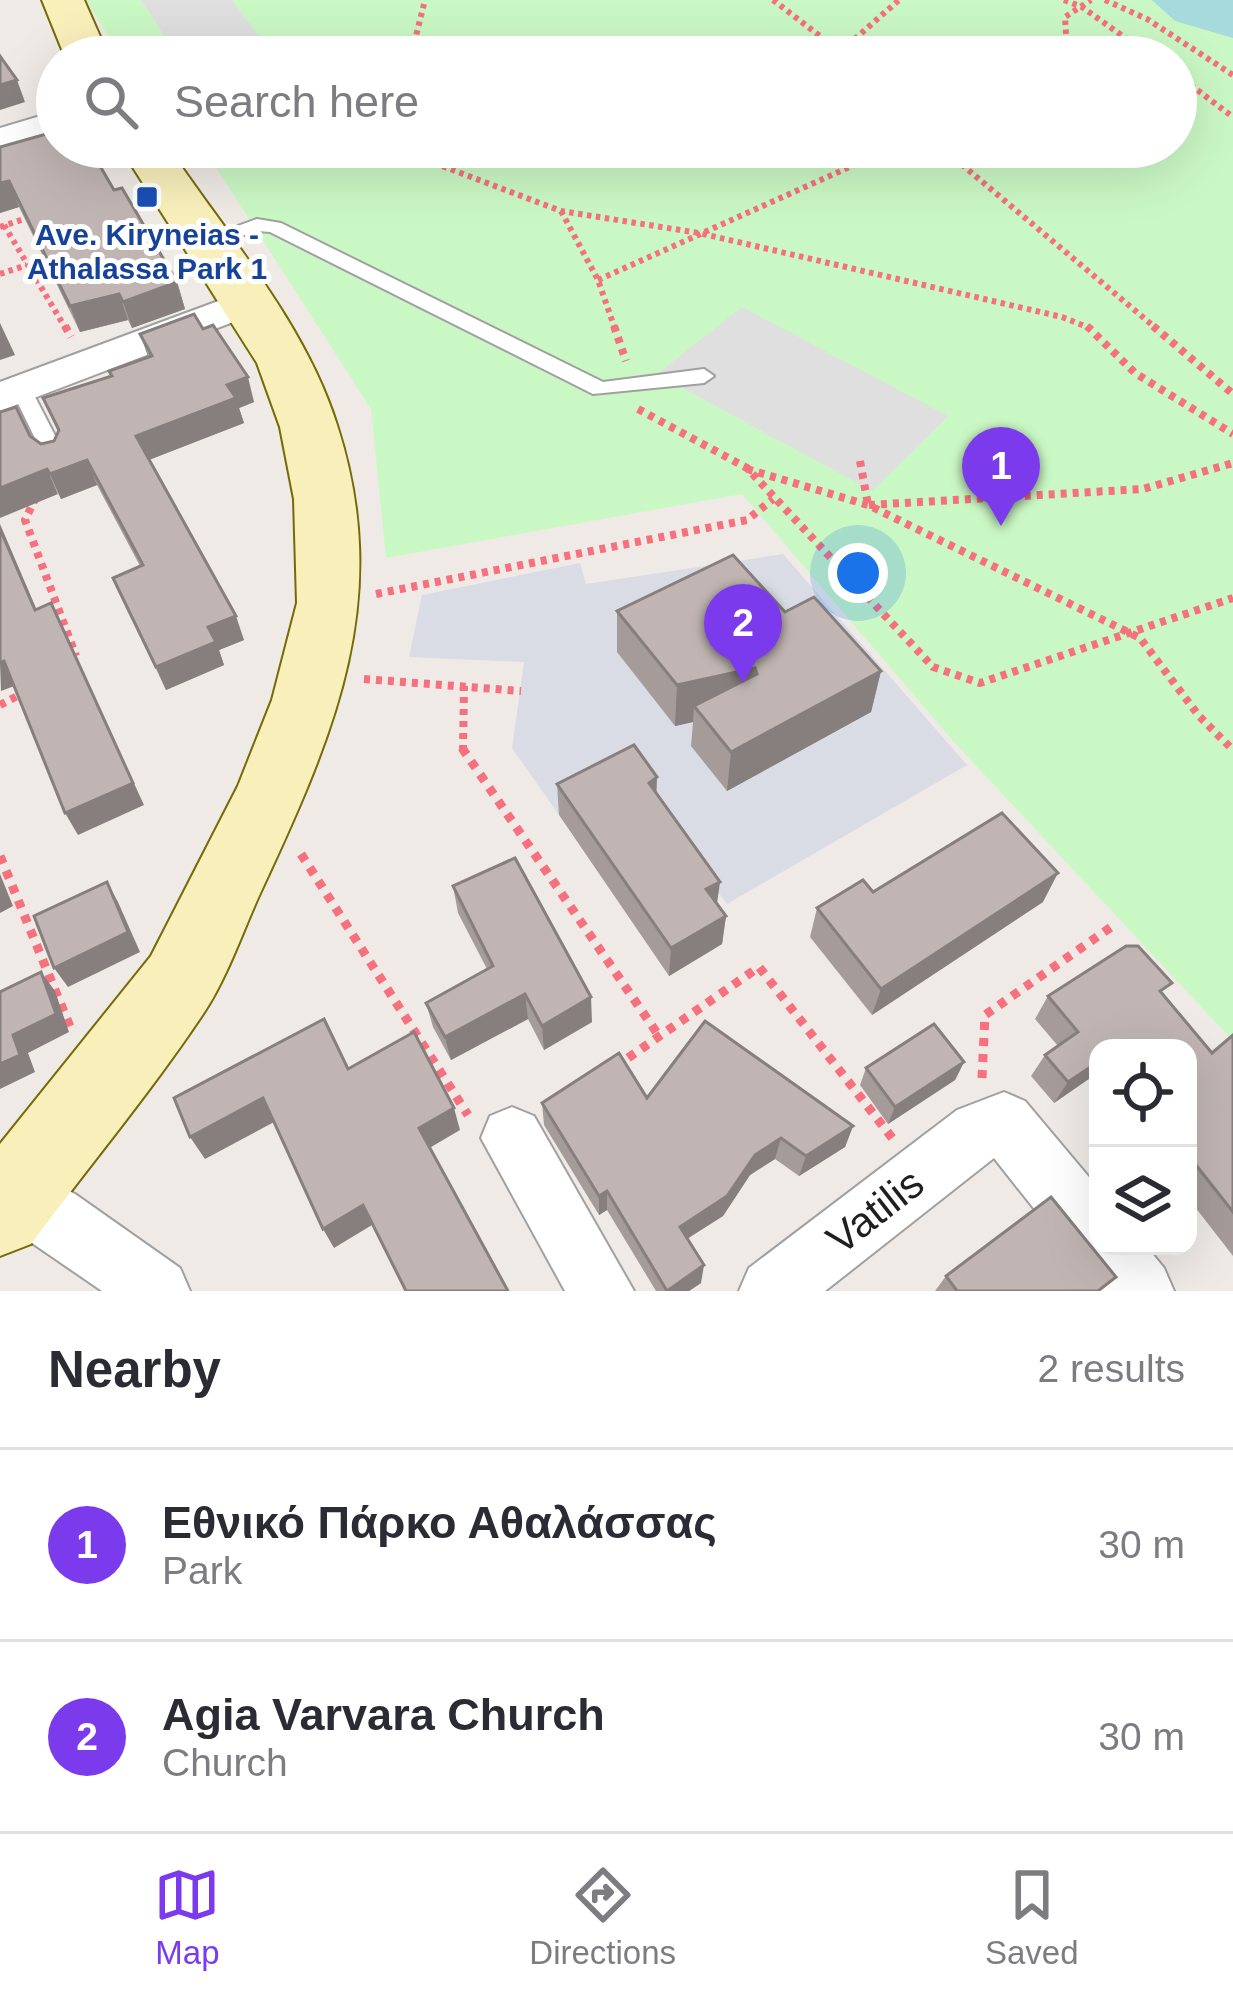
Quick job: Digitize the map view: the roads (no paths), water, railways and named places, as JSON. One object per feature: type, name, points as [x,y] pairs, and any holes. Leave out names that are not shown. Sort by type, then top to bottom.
[{"type":"main road","points":[[68,3],[80,36]]},
{"type":"main road","points":[[9,1204],[179,982],[272,791],[306,700],[329,603],[324,499],[309,427],[285,362],[157,168]]},
{"type":"street","points":[[0,139],[36,128]]},
{"type":"street","points":[[11,393],[248,302]]},
{"type":"street","name":"Vatilis","points":[[772,1291],[980,1132],[1004,1122],[1089,1227]]},
{"type":"street","points":[[512,1138],[601,1291]]},
{"type":"street","points":[[9,1204],[157,1291]]},
{"type":"street","points":[[1111,1255],[1141,1291]]},
{"type":"lane","points":[[203,242],[256,225],[274,227],[601,389],[704,376]]},
{"type":"lane","points":[[11,393],[55,457]]},
{"type":"water","points":[[1152,0],[1233,0],[1233,38],[1175,21]]},
{"type":"place","name":"Ave. Kiryneias - Athalassa Park 1","points":[[147,197]]},
{"type":"place","name":"Εθνικό Πάρκο Αθαλάσσας","points":[[1001,526]]},
{"type":"place","name":"Agia Varvara Church","points":[[743,683]]}]
